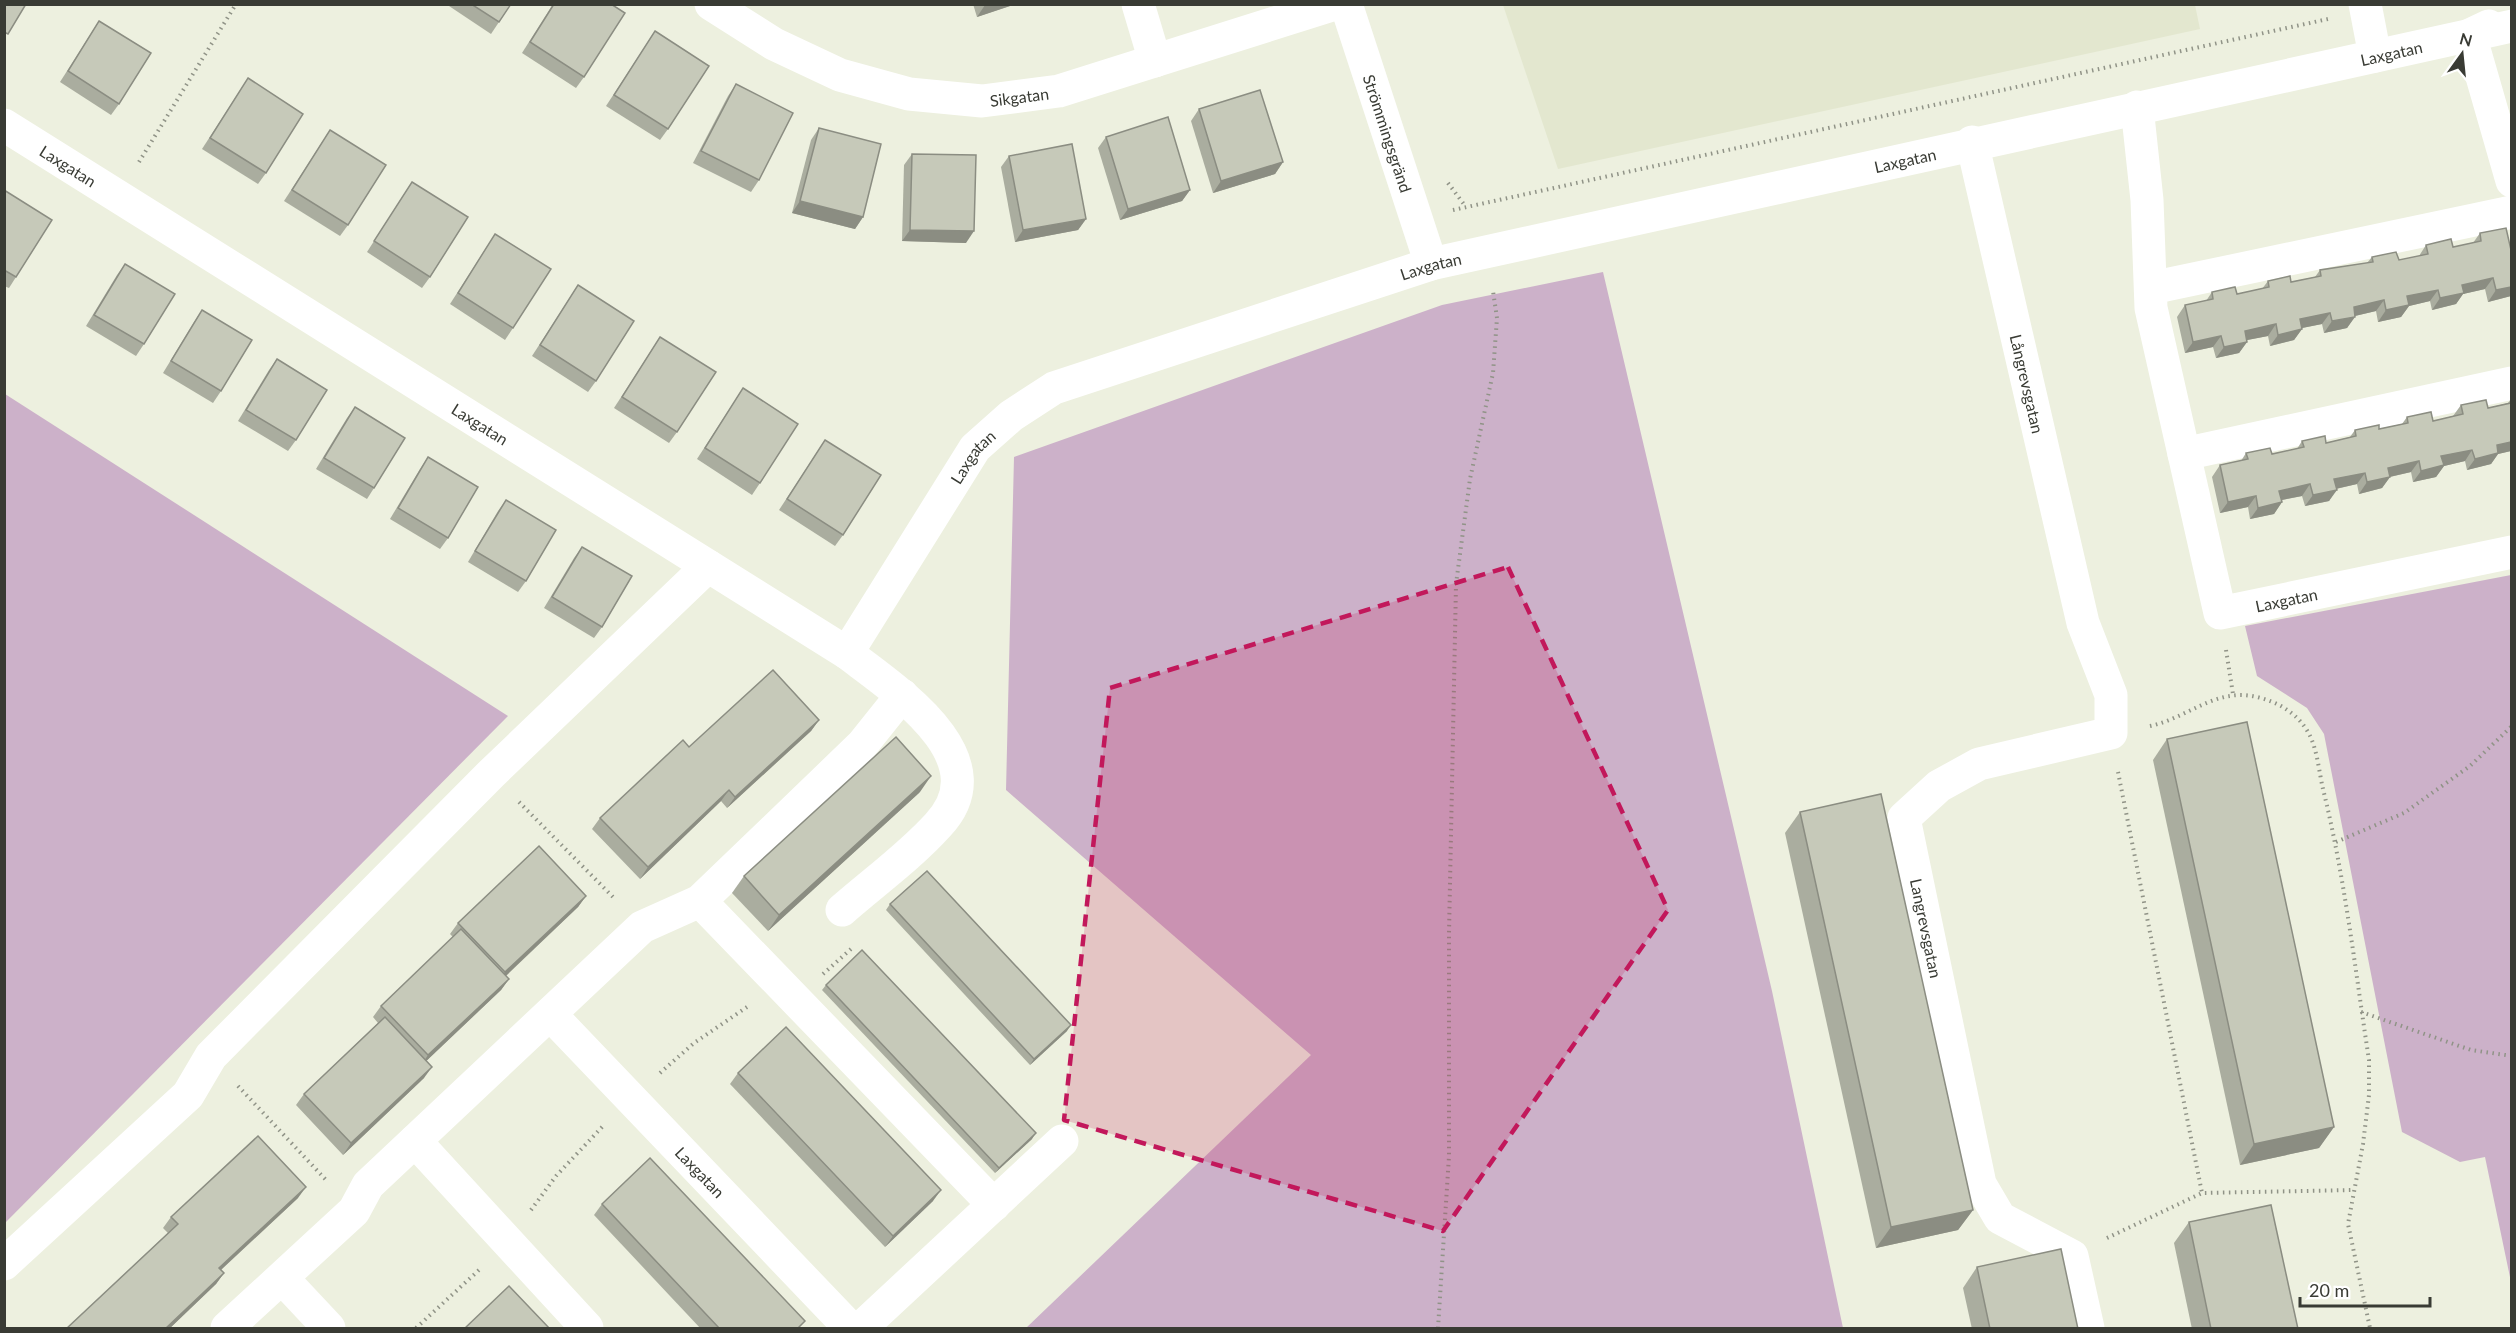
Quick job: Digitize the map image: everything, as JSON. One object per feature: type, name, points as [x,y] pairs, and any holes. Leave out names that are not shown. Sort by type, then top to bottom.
[{"type":"street","name":"Sikgatan","points":[[711,4],[774,44],[840,75],[909,94],[982,101],[1059,91],[1335,4]]},
{"type":"street","points":[[1138,4],[1155,61]]},
{"type":"street","name":"Strömmingsgränd","points":[[1346,4],[1431,264]]},
{"type":"street","points":[[2365,8],[2375,56]]},
{"type":"street","name":"Laxgatan","points":[[2470,35],[2511,15]]},
{"type":"street","name":"Laxgatan","points":[[4,125],[847,653],[975,448],[1011,416],[1054,388],[1431,264],[1972,142],[2511,26]]},
{"type":"street","points":[[2470,35],[2511,181]]},
{"type":"street","name":"Laxgatan","points":[[2137,107],[2147,200],[2151,308],[2220,613],[2511,552]]},
{"type":"street","name":"Långrevsgatan","points":[[1972,142],[2083,623],[2111,695],[2111,733]]},
{"type":"street","points":[[2151,288],[2511,212]]},
{"type":"street","points":[[2184,454],[2511,383]]},
{"type":"street","points":[[4,1264],[188,1095],[211,1056],[492,774],[708,566]]},
{"type":"street","points":[[842,910],[939,824],[958,790],[957,771],[945,740],[902,695],[847,653]]},
{"type":"street","points":[[227,1329],[354,1211],[368,1185],[642,927],[700,901],[862,745],[902,695]]},
{"type":"street","name":"Langrevsgatan","points":[[2072,1256],[2000,1218],[1980,1184],[1904,818],[1939,786],[1978,764],[2111,733]]},
{"type":"street","points":[[700,901],[994,1205]]},
{"type":"street","name":"Laxgatan","points":[[550,1014],[850,1329]]},
{"type":"street","points":[[415,1141],[587,1329]]},
{"type":"street","points":[[861,1329],[1062,1141]]},
{"type":"street","points":[[2072,1256],[2088,1329]]},
{"type":"street","points":[[282,1278],[329,1329]]},
{"type":"path","points":[[118,196],[236,4]]},
{"type":"path","points":[[1415,218],[2365,8]]},
{"type":"path","points":[[1438,1329],[1449,1156],[1449,933],[1456,584],[1470,479],[1493,374],[1497,318],[1478,204]]},
{"type":"path","points":[[2202,1193],[2111,733],[2166,723],[2211,699],[2233,694],[2258,697],[2292,711],[2309,733],[2336,842],[2369,1060],[2369,1095],[2348,1224],[2370,1329]]},
{"type":"path","points":[[2336,842],[2404,813],[2470,766],[2511,726]]},
{"type":"path","points":[[492,774],[642,927]]},
{"type":"path","points":[[2361,1012],[2471,1050],[2511,1056]]},
{"type":"path","points":[[211,1056],[354,1211]]},
{"type":"path","points":[[2072,1256],[2202,1193],[2354,1190]]},
{"type":"highlighted area","points":[[1508,567],[1668,910],[1443,1231],[1064,1120],[1110,688]]},
{"type":"shaded area","points":[[1503,5],[2195,5],[2200,29],[1558,169]]},
{"type":"shaded area","points":[[1603,272],[1772,991],[1843,1328],[1026,1328],[1311,1055],[1006,790],[1014,457],[1442,305]]},
{"type":"shaded area","points":[[5,394],[508,716],[5,1223]]},
{"type":"shaded area","points":[[2512,575],[2511,1282],[2485,1157],[2460,1162],[2402,1132],[2324,734],[2307,708],[2257,676],[2245,626]]},
{"type":"building","points":[[4,4],[26,4],[8,34],[4,32]]},
{"type":"building","points":[[471,4],[511,4],[499,22]]},
{"type":"building","points":[[554,4],[611,4],[625,13],[584,77],[530,42]]},
{"type":"building","points":[[99,21],[151,53],[119,104],[68,71]]},
{"type":"building","points":[[655,31],[709,66],[668,129],[614,95]]},
{"type":"building","points":[[248,78],[303,114],[266,173],[210,138]]},
{"type":"building","points":[[736,84],[793,113],[759,180],[701,151]]},
{"type":"building","points":[[1260,90],[1283,162],[1221,181],[1199,109]]},
{"type":"building","points":[[1168,117],[1190,190],[1128,209],[1106,137]]},
{"type":"building","points":[[819,128],[881,144],[863,217],[800,201]]},
{"type":"building","points":[[330,130],[386,165],[348,225],[292,190]]},
{"type":"building","points":[[1072,144],[1086,219],[1023,230],[1009,156]]},
{"type":"building","points":[[912,154],[976,155],[974,231],[910,230]]},
{"type":"building","points":[[412,182],[468,217],[430,277],[374,241]]},
{"type":"building","points":[[4,190],[52,220],[16,277],[4,270]]},
{"type":"building","points":[[2506,228],[2511,250],[2511,287],[2496,290],[2493,278],[2462,285],[2464,293],[2440,298],[2438,290],[2407,296],[2409,305],[2386,310],[2384,300],[2354,307],[2355,317],[2332,321],[2330,313],[2300,319],[2302,329],[2278,335],[2276,324],[2245,331],[2247,342],[2224,347],[2221,336],[2193,342],[2185,305],[2213,299],[2212,292],[2235,287],[2237,294],[2269,287],[2268,281],[2290,276],[2291,282],[2321,276],[2320,270],[2373,262],[2372,257],[2396,252],[2399,260],[2428,254],[2426,245],[2451,239],[2453,247],[2481,241],[2480,233]]},
{"type":"building","points":[[495,234],[551,269],[513,328],[458,293]]},
{"type":"building","points":[[125,264],[175,294],[144,344],[94,315]]},
{"type":"building","points":[[578,285],[634,321],[596,381],[540,345]]},
{"type":"building","points":[[202,310],[252,340],[221,391],[171,361]]},
{"type":"building","points":[[660,337],[716,372],[677,432],[622,397]]},
{"type":"building","points":[[277,359],[327,390],[296,440],[246,410]]},
{"type":"building","points":[[743,388],[798,424],[760,483],[705,448]]},
{"type":"building","points":[[2486,400],[2488,408],[2511,403],[2511,442],[2497,445],[2498,453],[2475,459],[2472,450],[2441,456],[2444,465],[2421,471],[2419,461],[2388,468],[2390,477],[2367,482],[2365,473],[2334,479],[2337,490],[2313,495],[2310,484],[2279,491],[2282,502],[2258,508],[2256,496],[2228,502],[2220,465],[2248,459],[2246,453],[2270,448],[2272,454],[2304,447],[2302,441],[2325,436],[2326,443],[2356,436],[2355,430],[2379,425],[2379,429],[2408,423],[2407,417],[2431,412],[2433,421],[2463,414],[2461,405]]},
{"type":"building","points":[[355,407],[405,438],[374,488],[324,458]]},
{"type":"building","points":[[825,440],[881,475],[843,535],[787,499]]},
{"type":"building","points":[[428,457],[478,487],[448,538],[398,508]]},
{"type":"building","points":[[506,500],[556,530],[526,581],[475,551]]},
{"type":"building","points":[[582,547],[632,576],[602,627],[552,597]]},
{"type":"building","points":[[773,670],[819,720],[735,797],[729,790],[648,867],[600,818],[683,740],[689,747]]},
{"type":"building","points":[[2247,722],[2334,1127],[2254,1144],[2167,739]]},
{"type":"building","points":[[896,737],[931,776],[779,915],[744,876]]},
{"type":"building","points":[[1881,794],[1973,1210],[1891,1227],[1800,812]]},
{"type":"building","points":[[539,846],[586,896],[505,972],[458,923]]},
{"type":"building","points":[[927,871],[1071,1025],[1034,1059],[890,904]]},
{"type":"building","points":[[461,929],[509,979],[428,1055],[381,1006]]},
{"type":"building","points":[[862,950],[1036,1133],[999,1168],[826,985]]},
{"type":"building","points":[[385,1017],[432,1067],[351,1143],[304,1094]]},
{"type":"building","points":[[786,1027],[941,1190],[893,1236],[738,1073]]},
{"type":"building","points":[[258,1136],[306,1187],[219,1268],[224,1273],[165,1329],[66,1329],[178,1224],[171,1217]]},
{"type":"building","points":[[650,1158],[805,1321],[797,1329],[720,1329],[602,1204]]},
{"type":"building","points":[[2271,1205],[2298,1329],[2211,1329],[2189,1222]]},
{"type":"building","points":[[2061,1249],[2078,1329],[1990,1329],[1977,1267]]},
{"type":"building","points":[[509,1286],[550,1329],[464,1329]]}]
